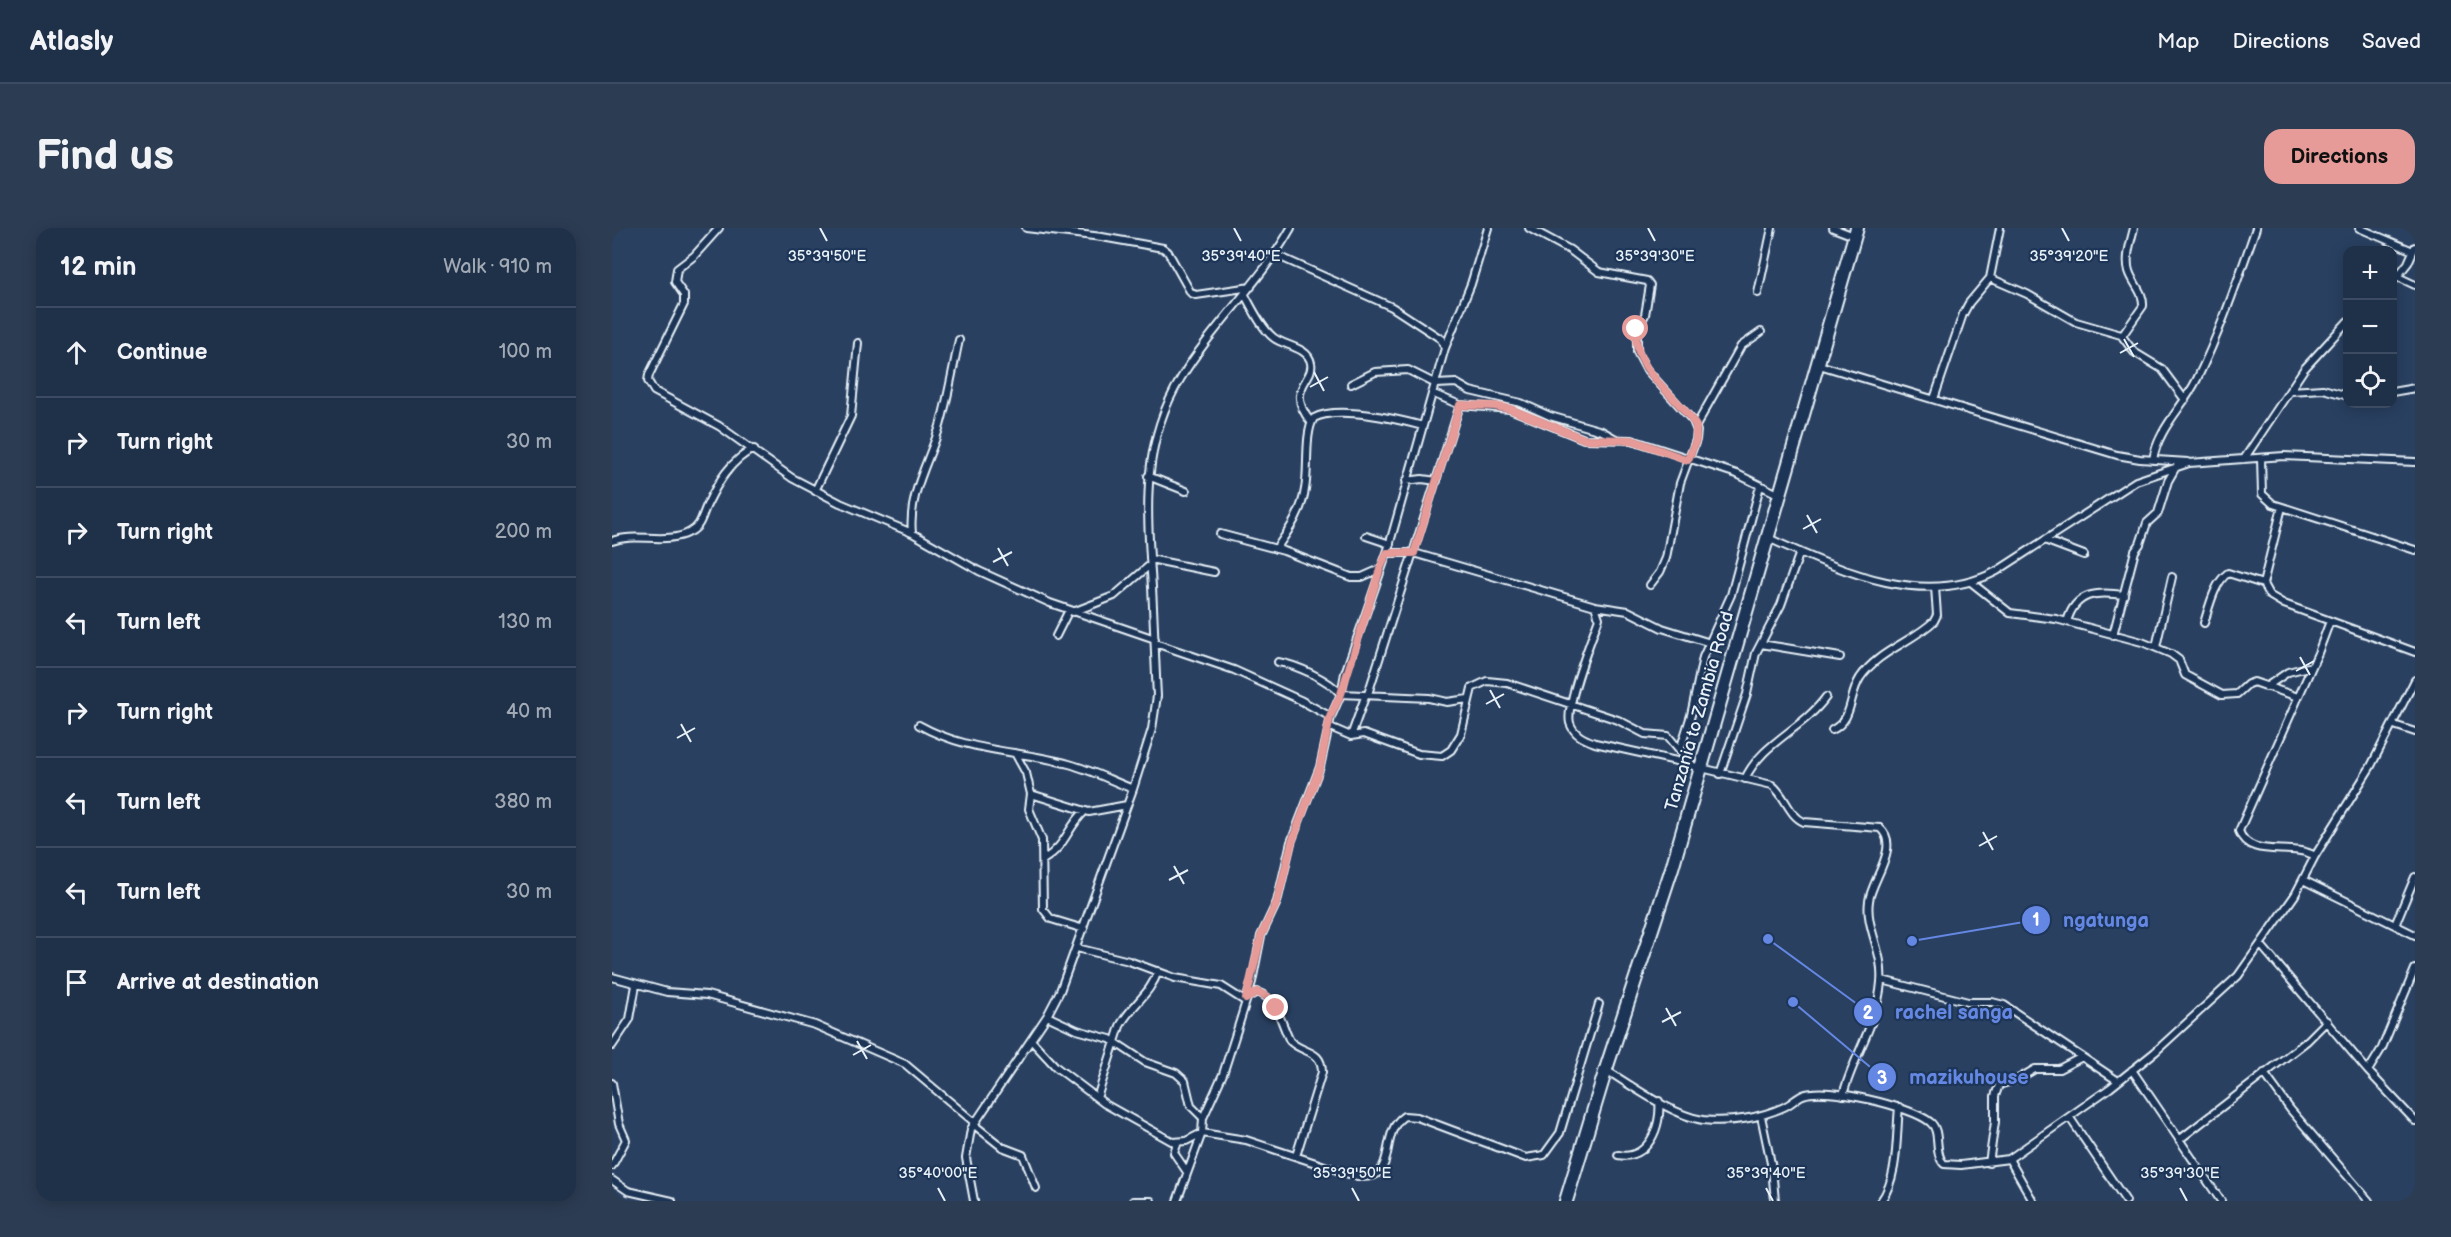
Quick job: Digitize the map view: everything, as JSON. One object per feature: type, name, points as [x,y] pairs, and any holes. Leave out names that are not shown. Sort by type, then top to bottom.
[{"type":"highway","name":"Tanzania to Zambia Road","points":[[1566,1201],[1606,1069],[1653,930],[1695,767],[1781,495],[1855,232]]},
{"type":"street","points":[[719,228],[694,256],[677,269],[675,282],[684,295],[684,304],[659,352],[648,381],[654,391],[719,426],[781,471],[815,491],[878,521],[912,533],[979,571],[1071,611],[1234,670],[1300,700],[1330,717]]},
{"type":"street","points":[[1026,228],[1102,237],[1163,248],[1168,252],[1191,293],[1196,295],[1251,287]]},
{"type":"street","points":[[974,1201],[966,1158],[974,1123],[1047,1016],[1060,992],[1133,789],[1157,705],[1148,476],[1154,442],[1172,395],[1187,368],[1276,255],[1291,228]]},
{"type":"street","points":[[1177,1201],[1202,1133],[1203,1118],[1223,1074],[1246,999],[1261,936],[1277,902],[1292,842],[1320,767],[1330,717],[1341,694],[1390,544],[1406,481],[1434,394],[1445,348],[1471,284],[1488,228]]},
{"type":"street","points":[[1529,228],[1570,250],[1599,272],[1649,282],[1645,315],[1636,329],[1639,357],[1696,426]]},
{"type":"street","points":[[1758,293],[1772,228]]},
{"type":"street","points":[[1833,228],[1855,232]]},
{"type":"street","points":[[1934,399],[1963,314],[1969,303],[1990,278],[2000,228]]},
{"type":"street","points":[[2122,336],[2143,306],[2142,294],[2129,271],[2128,263],[2134,228]]},
{"type":"street","points":[[2153,460],[2160,434],[2185,399],[2223,322],[2256,228]]},
{"type":"street","points":[[2359,228],[2414,249],[2398,277],[2415,285]]},
{"type":"street","points":[[1276,255],[1392,307],[1441,339],[1445,348]]},
{"type":"street","points":[[1990,278],[2027,294],[2076,322],[2122,336],[2134,352],[2156,364],[2167,374],[2185,399]]},
{"type":"street","points":[[1245,295],[1271,335],[1303,351],[1311,362],[1311,368],[1303,382],[1300,401],[1311,422],[1303,499],[1296,519],[1276,549]]},
{"type":"street","points":[[2244,459],[2318,352],[2343,326]]},
{"type":"street","points":[[1650,585],[1663,567],[1680,483],[1696,440],[1696,426],[1741,346],[1761,332]]},
{"type":"street","points":[[912,533],[911,521],[917,486],[939,429],[959,339]]},
{"type":"street","points":[[815,491],[851,416],[858,343]]},
{"type":"street","points":[[1816,364],[2117,455],[2188,463],[2283,456],[2415,462]]},
{"type":"street","points":[[1351,384],[1366,374],[1398,369],[1416,372],[1436,384],[1456,383],[1470,390],[1521,403],[1550,416],[1602,431],[1616,440]]},
{"type":"street","points":[[2397,390],[2415,388]]},
{"type":"street","points":[[2290,391],[2323,389],[2343,395]]},
{"type":"street","points":[[1434,394],[1460,405],[1510,409],[1584,439],[1632,440],[1737,474],[1781,495]]},
{"type":"street","points":[[1351,736],[1414,553],[1460,405]]},
{"type":"street","points":[[1311,422],[1321,415],[1361,414],[1423,426]]},
{"type":"street","points":[[612,541],[632,536],[679,536],[692,531],[699,524],[706,506],[728,470],[740,457],[754,450]]},
{"type":"street","points":[[2261,458],[2262,494],[2265,499],[2282,507],[2415,550]]},
{"type":"street","points":[[1768,537],[1853,573],[1886,582],[1935,587],[1972,583],[1997,572],[2047,541],[2136,481],[2188,463]]},
{"type":"street","points":[[2114,635],[2134,551],[2140,544],[2147,523],[2158,513],[2168,481],[2176,467]]},
{"type":"street","points":[[1148,476],[1186,491]]},
{"type":"street","points":[[1406,481],[1422,479],[1437,481]]},
{"type":"street","points":[[1680,750],[1707,642],[1723,617],[1731,595],[1760,486]]},
{"type":"street","points":[[2282,507],[2263,584],[2269,595],[2330,621],[2376,635],[2415,652]]},
{"type":"street","points":[[1220,534],[1276,549],[1351,577],[1362,577],[1380,569]]},
{"type":"street","points":[[1366,536],[1390,544]]},
{"type":"street","points":[[2047,541],[2084,555]]},
{"type":"street","points":[[1720,774],[1747,694],[1756,653],[1781,605],[1800,552]]},
{"type":"street","points":[[1387,553],[1414,553],[1595,606],[1628,611],[1662,628],[1707,642]]},
{"type":"street","points":[[1150,562],[1214,572]]},
{"type":"street","points":[[1056,636],[1071,611],[1114,596],[1150,562]]},
{"type":"street","points":[[2204,623],[2211,602],[2224,576],[2228,573],[2263,584]]},
{"type":"street","points":[[2156,647],[2172,577]]},
{"type":"street","points":[[1972,583],[2010,613],[2067,622],[2156,647],[2177,658],[2188,677],[2222,695],[2236,694],[2251,682],[2298,697]]},
{"type":"street","points":[[1832,730],[1846,720],[1855,688],[1870,667],[1900,643],[1934,621],[1937,615],[1935,587]]},
{"type":"street","points":[[2067,622],[2076,603],[2085,596],[2100,592],[2124,595]]},
{"type":"street","points":[[1595,606],[1599,618],[1570,703],[1569,721],[1580,737],[1775,787],[1795,816],[1804,822],[1873,826],[1883,830],[1887,842],[1883,865],[1870,894],[1868,908],[1880,950],[1882,980],[1869,1030],[1851,1067],[1843,1095]]},
{"type":"street","points":[[2315,856],[2299,849],[2261,849],[2239,833],[2330,621]]},
{"type":"street","points":[[1761,644],[1840,657]]},
{"type":"street","points":[[1278,662],[1297,666],[1305,673],[1327,681],[1341,694],[1447,702],[1468,699]]},
{"type":"street","points":[[2266,687],[2288,672],[2312,666]]},
{"type":"street","points":[[1606,1069],[1659,1101],[1706,1120],[1761,1116],[1787,1106],[1804,1094],[1827,1092],[1899,1107],[1932,1124],[1939,1156],[1944,1164],[1989,1163],[2009,1159],[2028,1144],[2070,1119],[2132,1070],[2229,986],[2284,914],[2315,856],[2394,725],[2415,680]]},
{"type":"street","points":[[1330,726],[1351,736],[1364,734],[1419,754],[1442,756],[1451,750],[1461,734],[1472,688],[1491,681],[1523,687],[1570,703],[1618,720],[1645,734],[1668,735],[1695,767]]},
{"type":"street","points":[[1745,779],[1759,756],[1810,716],[1826,697]]},
{"type":"street","points":[[919,725],[941,737],[964,745],[1015,753],[1083,768],[1133,789]]},
{"type":"street","points":[[2394,725],[2415,732]]},
{"type":"street","points":[[1015,753],[1026,773],[1031,794],[1029,810],[1040,831],[1043,860],[1041,904],[1046,915],[1059,922],[1084,929]]},
{"type":"street","points":[[1031,794],[1085,811],[1127,805]]},
{"type":"street","points":[[1043,860],[1065,842],[1072,826],[1085,811]]},
{"type":"street","points":[[2396,925],[2415,877]]},
{"type":"street","points":[[2302,880],[2415,935]]},
{"type":"street","points":[[2261,945],[2368,1071],[2415,1121]]},
{"type":"street","points":[[1077,948],[1182,980],[1221,986],[1246,999]]},
{"type":"street","points":[[2368,1071],[2382,1048],[2415,969]]},
{"type":"street","points":[[1097,1098],[1125,1017],[1148,992],[1158,971]]},
{"type":"street","points":[[612,977],[667,992],[707,995],[823,1028],[912,1069],[1002,1147],[1023,1155],[1036,1188]]},
{"type":"street","points":[[1882,980],[1968,1002],[1992,1002],[2004,1005],[2118,1081]]},
{"type":"street","points":[[612,1046],[630,1019],[636,985]]},
{"type":"street","points":[[1246,999],[1257,992],[1268,997],[1276,1008],[1292,1043],[1314,1052],[1322,1064],[1322,1072],[1296,1156]]},
{"type":"street","points":[[1187,1172],[1174,1153],[1178,1143],[1202,1133],[1246,1140],[1352,1175],[1372,1177],[1382,1170],[1395,1124],[1401,1118],[1408,1116],[1526,1158],[1542,1156],[1555,1144],[1560,1133],[1599,1004]]},
{"type":"street","points":[[1047,1016],[1077,1030],[1115,1041],[1134,1056],[1183,1077],[1191,1106],[1203,1118]]},
{"type":"street","points":[[2179,1140],[2307,1041],[2327,1021]]},
{"type":"street","points":[[1031,1040],[1056,1067],[1097,1098],[1150,1131],[1178,1143]]},
{"type":"street","points":[[1989,1163],[1995,1122],[1995,1096],[1999,1085],[2018,1079],[2035,1069],[2058,1069],[2082,1057]]},
{"type":"street","points":[[2132,1070],[2221,1201]]},
{"type":"street","points":[[2264,1074],[2290,1109],[2367,1198],[2357,1201]]},
{"type":"street","points":[[612,1083],[619,1124],[626,1140],[612,1166]]},
{"type":"street","points":[[1618,1155],[1632,1156],[1646,1147],[1657,1126],[1659,1101]]},
{"type":"street","points":[[1881,1201],[1893,1166],[1899,1107]]},
{"type":"street","points":[[1761,1116],[1772,1168],[1775,1201]]},
{"type":"street","points":[[2070,1119],[2126,1201]]},
{"type":"street","points":[[2009,1159],[2033,1201]]},
{"type":"street","points":[[612,1180],[628,1191],[672,1201]]},
{"type":"street","points":[[1133,1201],[1151,1201]]},
{"type":"place","name":"rachel sanga","points":[[1768,939]]},
{"type":"place","name":"ngatunga","points":[[1912,941]]},
{"type":"place","name":"mazikuhouse","points":[[1793,1002]]},
{"type":"route","points":[[1276,1008],[1268,997],[1257,992],[1246,999],[1252,982],[1261,936],[1277,902],[1292,842],[1320,767],[1330,717],[1341,694],[1345,673],[1364,623],[1380,569],[1387,553],[1414,553],[1460,405],[1483,405],[1510,409],[1584,439],[1632,440],[1688,460],[1696,440],[1696,426],[1643,364],[1637,352],[1636,329]]}]
